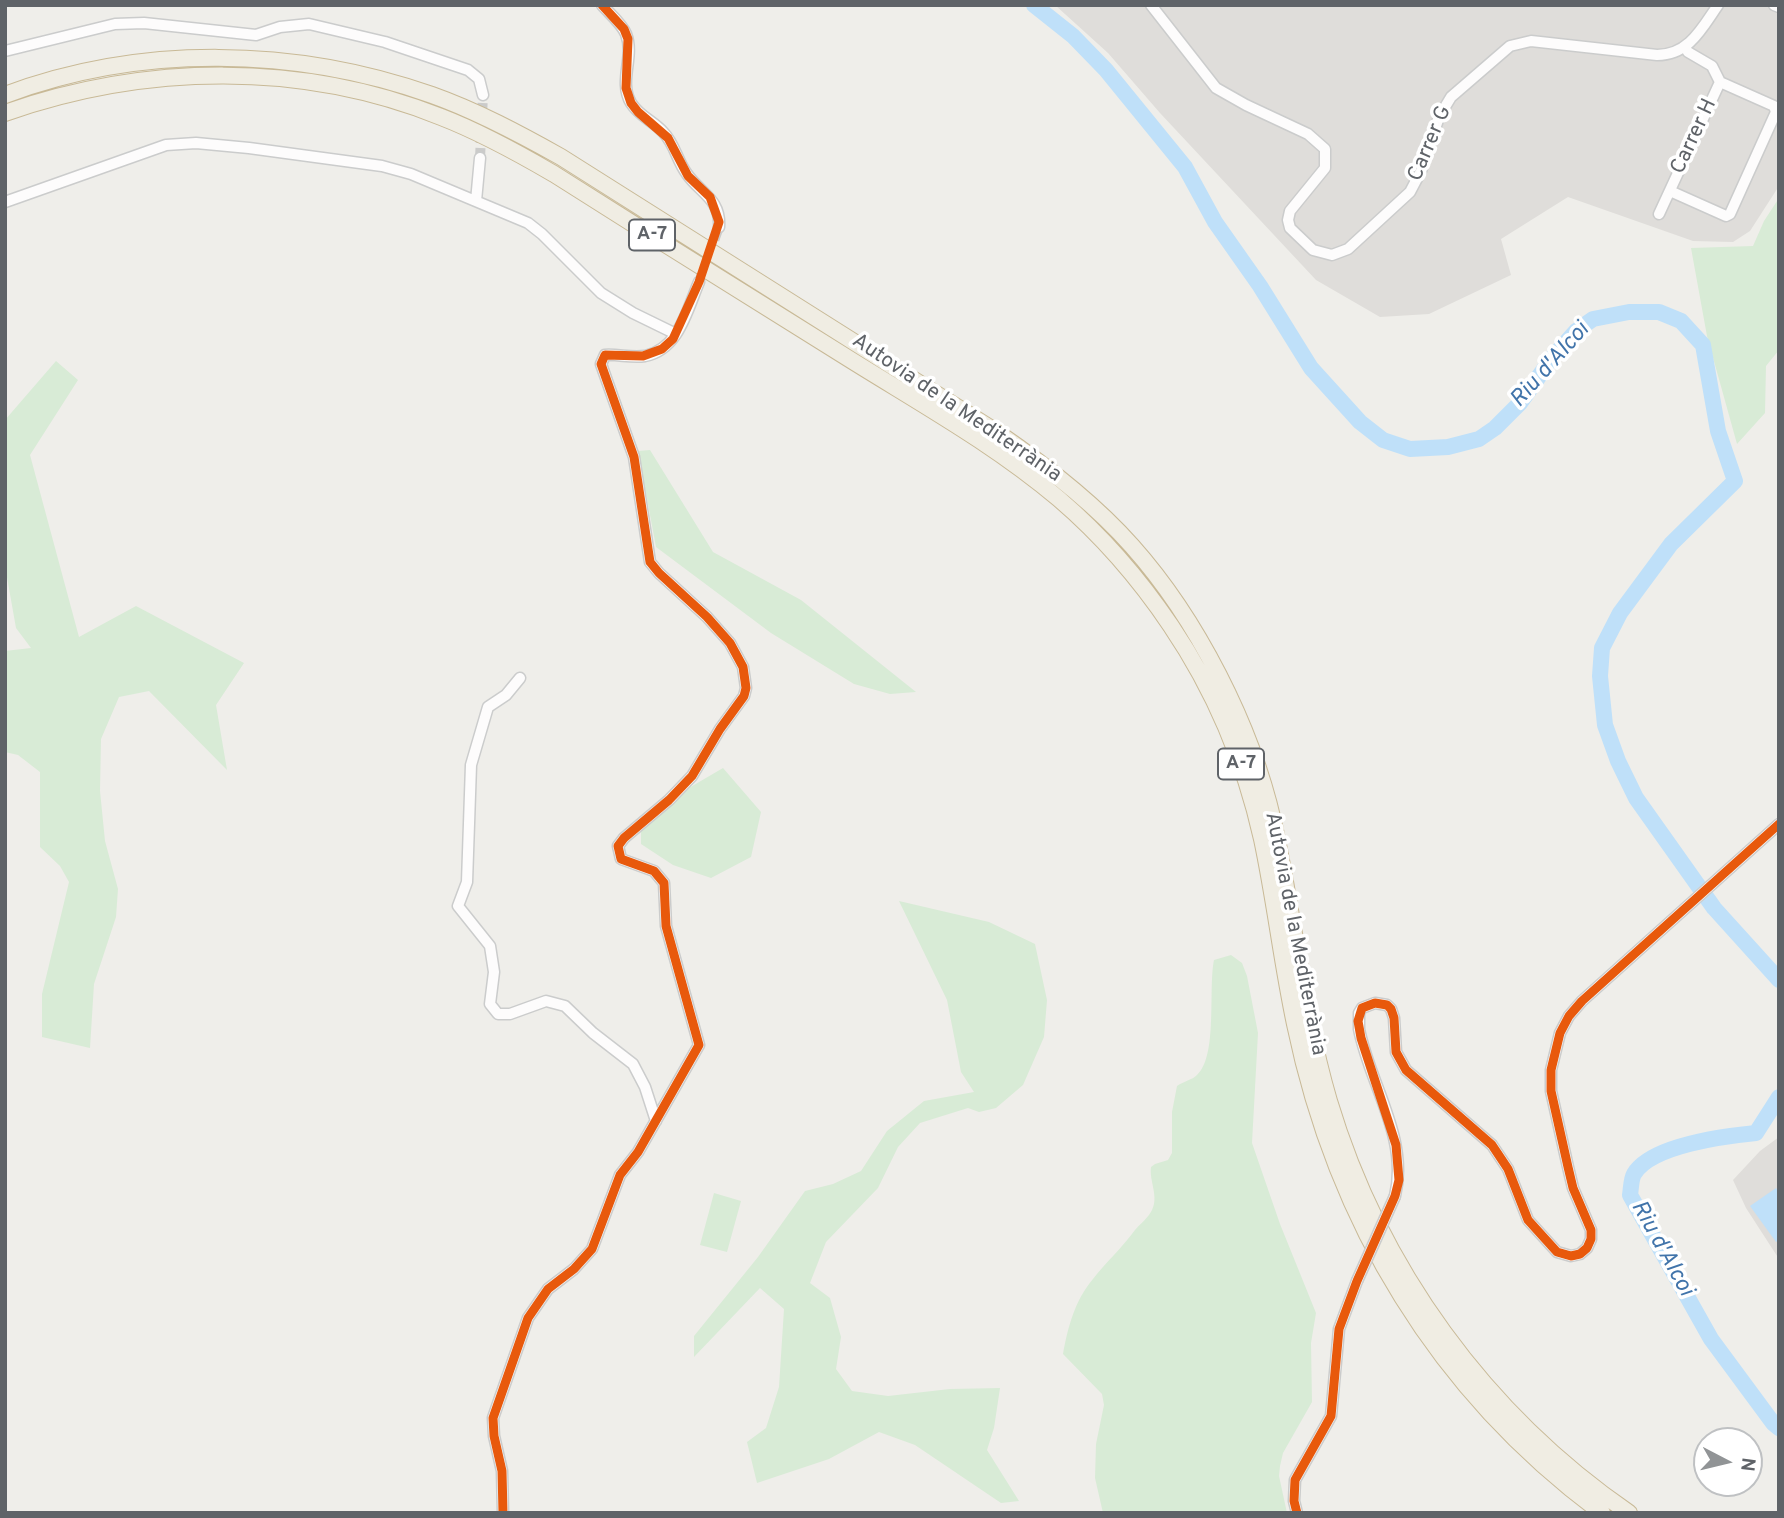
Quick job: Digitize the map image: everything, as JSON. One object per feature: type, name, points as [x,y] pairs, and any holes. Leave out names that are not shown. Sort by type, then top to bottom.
[{"type":"highway","name":"Autovia de la Mediterrània","points":[[5,95],[55,79],[137,63],[180,59],[246,59],[307,64],[371,76],[432,95],[491,120],[573,165],[946,399],[1033,457],[1083,498],[1133,547],[1173,600],[1234,745],[1254,808],[1271,884],[1294,1019],[1317,1116],[1346,1191],[1385,1270],[1445,1361],[1479,1402],[1540,1461],[1602,1513]]},
{"type":"highway","name":"Autovia de la Mediterrània","points":[[5,113],[105,86],[168,78],[233,75],[297,80],[401,103],[460,125],[554,174],[1014,464],[1056,497],[1088,525],[1195,649],[1236,712],[1256,763],[1273,820],[1312,1035],[1329,1100],[1367,1203],[1400,1267],[1433,1319],[1468,1366],[1503,1406],[1569,1468],[1629,1513]]},
{"type":"street","points":[[602,5],[626,33],[626,88],[631,103],[665,134],[685,172],[710,197],[719,217],[719,228]]},
{"type":"street","name":"Carrer G","points":[[1151,5],[1216,88],[1308,134],[1322,145],[1326,154],[1325,168],[1290,211],[1288,220],[1293,232],[1313,250],[1332,255],[1348,249],[1410,192],[1418,179],[1447,103],[1464,84],[1510,46],[1531,41],[1657,55],[1671,54],[1685,47]]},
{"type":"street","points":[[1685,47],[1693,41],[1718,5]]},
{"type":"street","points":[[5,51],[115,23],[144,23],[256,35],[280,27],[309,24],[385,42],[468,71],[479,79],[483,95]]},
{"type":"street","name":"Carrer H","points":[[1659,214],[1720,82],[1716,69],[1688,52],[1685,47]]},
{"type":"street","name":"Carrer H","points":[[1670,191],[1723,216],[1730,214],[1776,112],[1774,107],[1720,82]]},
{"type":"street","points":[[5,202],[166,145],[185,143],[249,148],[382,166],[411,174],[528,223],[601,293],[633,313],[676,334]]},
{"type":"street","points":[[476,201],[480,158]]},
{"type":"street","points":[[503,1513],[502,1471],[494,1436],[494,1418],[528,1318],[548,1289],[574,1269],[592,1249],[620,1175],[638,1152],[696,1053],[699,1040],[666,926],[664,883],[654,872],[621,859],[618,846],[692,776],[720,729],[744,696],[746,684],[743,667],[730,643],[650,562],[634,457],[601,364],[605,355],[643,356],[670,343],[699,282]]},
{"type":"street","points":[[520,678],[506,695],[488,707],[471,765],[467,882],[458,906],[490,946],[494,972],[490,1004],[498,1014],[510,1014],[546,1001],[565,1006],[593,1033],[633,1064],[645,1087],[656,1121]]},
{"type":"street","points":[[1297,1513],[1294,1501],[1296,1480],[1331,1416],[1339,1329],[1395,1196],[1399,1167],[1396,1145],[1359,1029],[1359,1013],[1362,1008],[1375,1003],[1387,1005],[1391,1009],[1396,1052],[1406,1070],[1492,1145],[1508,1169],[1523,1210],[1535,1230],[1561,1255],[1575,1256],[1584,1251],[1591,1240],[1591,1230],[1573,1188],[1551,1091],[1550,1070],[1556,1042],[1569,1016],[1582,1002],[1779,824]]},
{"type":"shaded area","points":[[1055,5],[1779,5],[1779,186],[1750,231],[1733,242],[1693,241],[1568,197],[1501,239],[1511,275],[1429,314],[1380,317],[1316,280],[1160,113],[1108,53]]},
{"type":"shaded area","points":[[1779,1137],[1779,1259],[1746,1208],[1733,1180],[1760,1151]]},
{"type":"green space","points":[[1779,198],[1779,350],[1766,366],[1765,413],[1737,444],[1707,336],[1691,248],[1753,246],[1764,221]]},
{"type":"green space","points":[[56,361],[78,380],[30,455],[79,637],[136,606],[244,663],[216,705],[227,770],[149,691],[119,697],[101,739],[100,791],[105,841],[118,889],[116,917],[94,984],[90,1048],[42,1037],[42,994],[69,882],[60,866],[40,847],[40,772],[18,755],[5,752],[5,651],[31,648],[16,628],[5,566],[5,420]]},
{"type":"green space","points":[[650,450],[713,552],[801,600],[916,692],[890,694],[854,684],[771,633],[656,547],[638,451]]},
{"type":"green space","points":[[723,768],[761,812],[751,857],[711,878],[673,865],[641,844],[641,816]]},
{"type":"green space","points":[[899,901],[989,922],[1035,944],[1047,1000],[1044,1037],[1023,1085],[996,1108],[979,1112],[968,1108],[920,1123],[898,1147],[878,1188],[826,1242],[810,1283],[830,1298],[841,1337],[836,1369],[852,1391],[888,1396],[950,1389],[1000,1388],[994,1428],[987,1450],[1019,1501],[1001,1503],[915,1445],[879,1432],[829,1459],[757,1483],[747,1442],[766,1428],[779,1387],[784,1309],[760,1288],[694,1357],[694,1336],[758,1257],[805,1191],[833,1184],[861,1171],[887,1131],[924,1101],[974,1092],[961,1072],[947,1000]]},
{"type":"green space","points":[[1231,955],[1242,963],[1247,976],[1258,1033],[1252,1143],[1280,1224],[1316,1313],[1311,1343],[1312,1402],[1283,1453],[1280,1466],[1279,1476],[1287,1513],[1103,1513],[1095,1478],[1096,1444],[1104,1405],[1102,1394],[1063,1354],[1067,1334],[1073,1314],[1087,1287],[1152,1210],[1155,1199],[1151,1167],[1168,1160],[1172,1153],[1172,1112],[1177,1086],[1197,1075],[1204,1066],[1208,1053],[1214,960]]},
{"type":"green space","points":[[714,1193],[741,1201],[727,1252],[700,1245]]},
{"type":"water","points":[[1776,1188],[1779,1192],[1779,1240],[1776,1242],[1750,1206]]},
{"type":"waterway","name":"Riu d'Alcoi","points":[[1034,5],[1073,36],[1106,70],[1185,167],[1215,222],[1260,286],[1311,368],[1360,422],[1383,440],[1410,449],[1448,447],[1479,439],[1495,428],[1520,403],[1552,358],[1576,331],[1593,319],[1629,312],[1659,312],[1681,321],[1703,345],[1718,431],[1735,481],[1671,544],[1620,613],[1602,648],[1600,676],[1605,725],[1618,761],[1636,798],[1714,908],[1779,980]]},
{"type":"waterway","name":"Riu d'Alcoi","points":[[1779,1097],[1756,1133],[1690,1144],[1672,1149],[1643,1164],[1633,1176],[1630,1195],[1711,1339],[1779,1428]]},
{"type":"tunnel","points":[[480,158],[483,95]]},
{"type":"tunnel","points":[[699,282],[719,227]]},
{"type":"cycle path","points":[[503,1513],[502,1471],[493,1418],[528,1318],[548,1289],[574,1269],[592,1249],[620,1175],[638,1152],[699,1045],[666,926],[664,883],[654,871],[621,859],[618,846],[692,776],[720,729],[744,696],[746,688],[743,667],[730,643],[650,562],[634,457],[601,364],[605,355],[643,356],[662,349],[673,339],[699,282],[719,222],[710,197],[688,176],[668,138],[631,103],[626,88],[628,39],[624,29],[602,5]]},
{"type":"cycle path","points":[[1297,1513],[1294,1501],[1295,1480],[1331,1416],[1339,1329],[1395,1196],[1399,1180],[1396,1145],[1361,1038],[1358,1021],[1362,1008],[1375,1003],[1387,1005],[1391,1009],[1396,1052],[1406,1070],[1492,1145],[1508,1169],[1528,1220],[1557,1252],[1571,1256],[1580,1254],[1587,1248],[1591,1230],[1573,1188],[1551,1091],[1551,1070],[1560,1033],[1569,1016],[1582,1001],[1779,824]]}]
